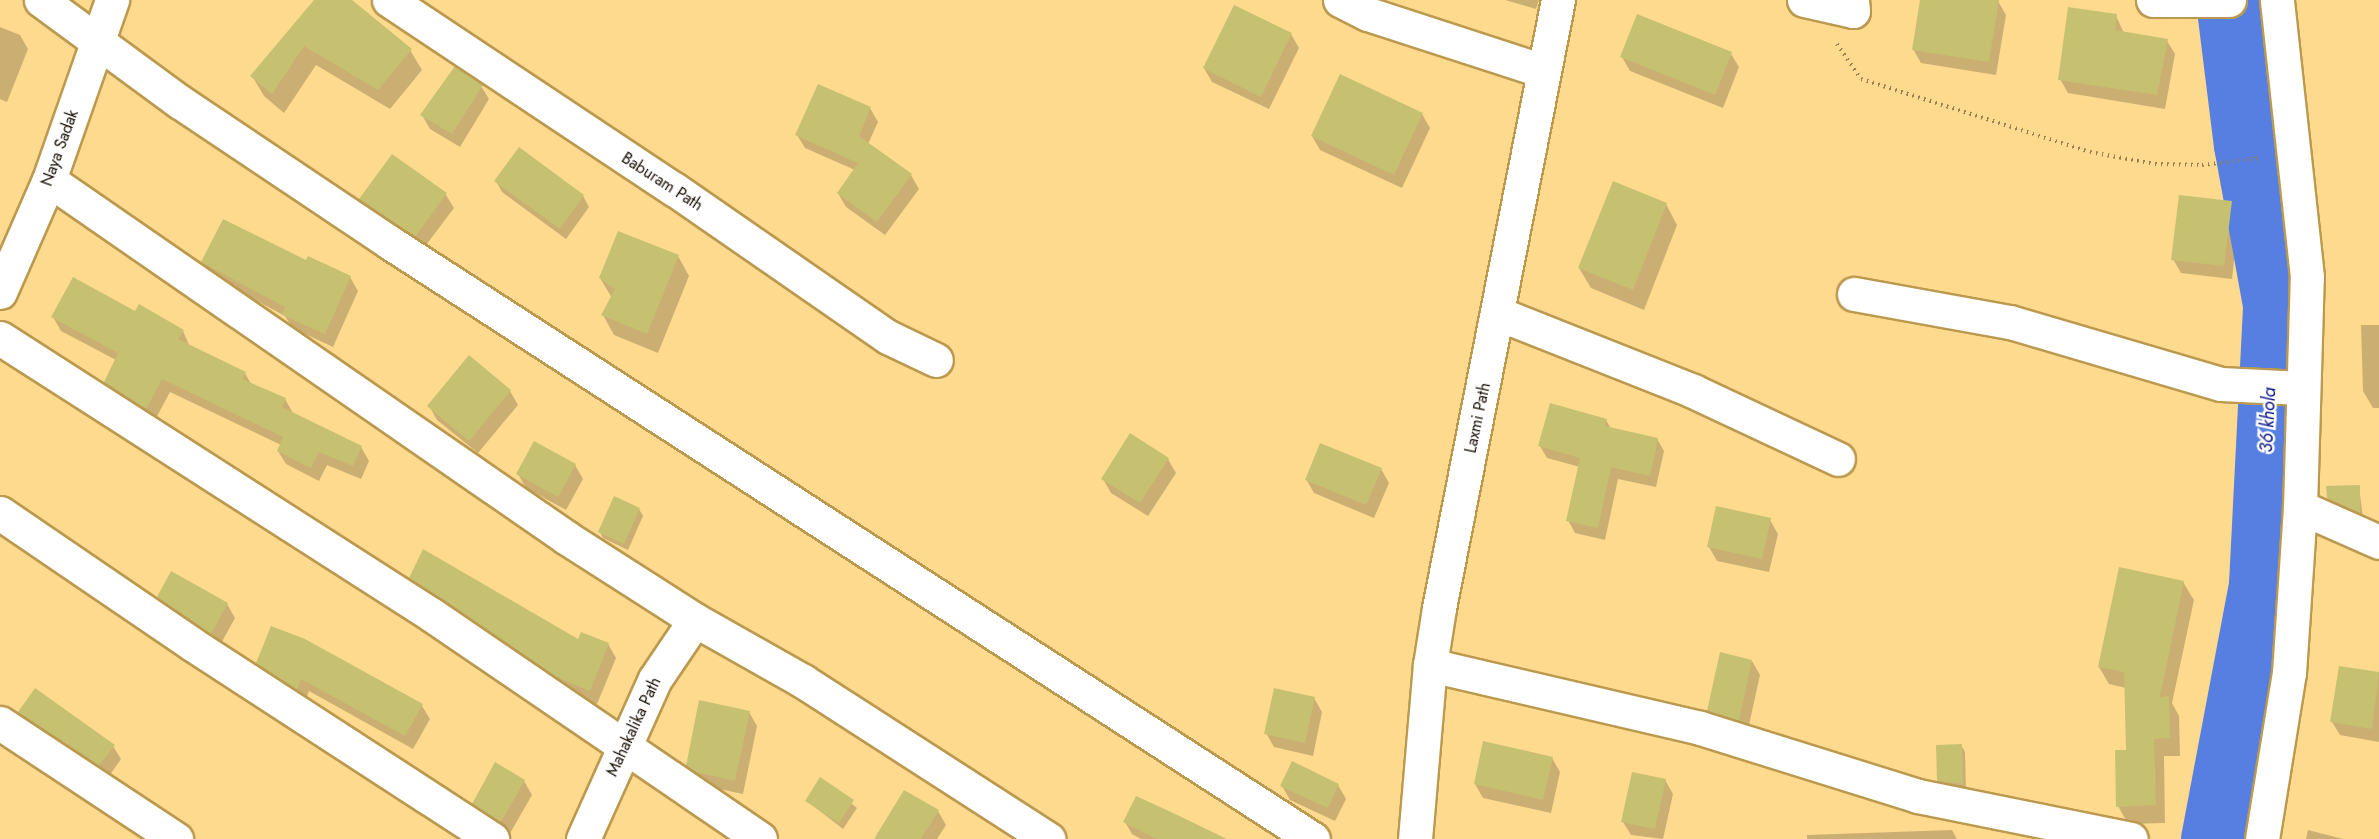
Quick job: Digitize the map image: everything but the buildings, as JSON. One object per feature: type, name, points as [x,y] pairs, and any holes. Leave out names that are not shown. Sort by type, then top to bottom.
[{"type":"street","points":[[41,0],[98,39],[180,102],[388,242],[1313,839]]},
{"type":"street","name":"Naya Sadak","points":[[0,292],[49,180],[112,0]]},
{"type":"street","name":"Baburam Path","points":[[389,0],[674,189],[879,331],[936,360]]},
{"type":"street","points":[[1340,0],[1368,14],[1543,71]]},
{"type":"street","name":"Laxmi Path","points":[[1415,839],[1430,664],[1499,315],[1520,181],[1558,0]]},
{"type":"street","points":[[1806,1],[1853,11],[1852,0]]},
{"type":"street","points":[[2152,0],[2220,1]]},
{"type":"street","points":[[2262,839],[2289,673],[2300,507],[2296,388],[2307,277],[2277,0]]},
{"type":"street","points":[[49,180],[567,538],[695,620],[802,681],[1048,839]]},
{"type":"street","points":[[1854,294],[2010,322],[2167,371],[2221,384],[2296,388]]},
{"type":"street","points":[[1499,315],[1693,391],[1838,459]]},
{"type":"street","points":[[0,339],[432,615],[625,749],[760,839]]},
{"type":"street","points":[[2300,507],[2379,542]]},
{"type":"street","points":[[0,513],[192,644],[492,839]]},
{"type":"street","name":"Mahakalika Path","points":[[583,839],[655,679],[695,620]]},
{"type":"street","points":[[1430,664],[1700,728],[1918,796],[2131,839]]},
{"type":"street","points":[[0,723],[176,839]]},
{"type":"path","points":[[1806,1],[1861,80],[2090,152],[2155,164],[2264,158]]},
{"type":"waterway","name":"36 khola","points":[[2212,839],[2260,584],[2274,304],[2245,145],[2227,0]]}]
